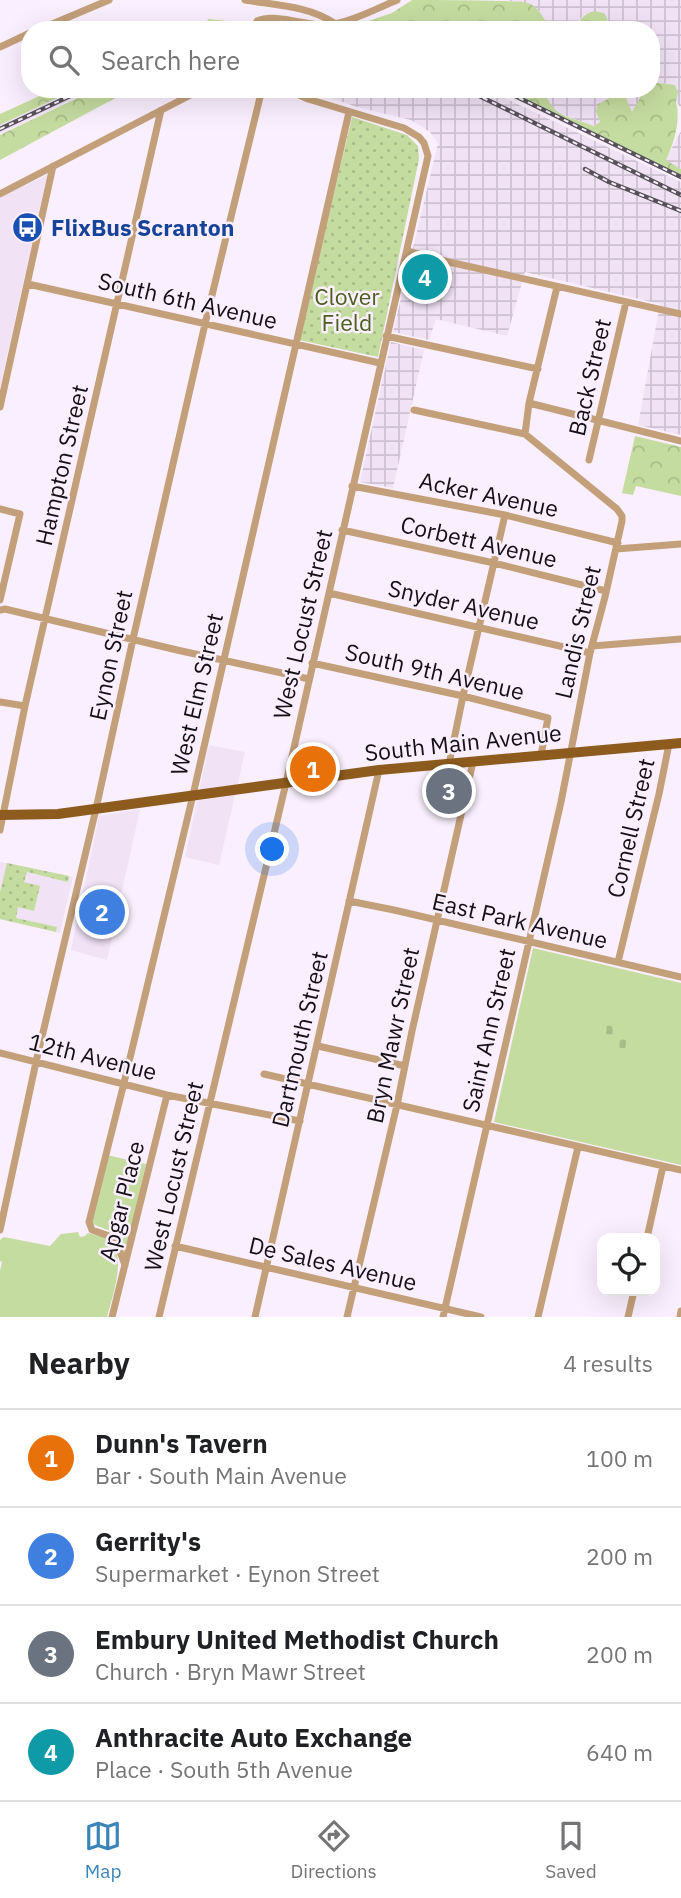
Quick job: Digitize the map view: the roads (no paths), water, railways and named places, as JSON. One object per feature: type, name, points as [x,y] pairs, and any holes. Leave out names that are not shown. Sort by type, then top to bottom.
[{"type":"main road","name":"South Main Avenue","points":[[2,815],[48,815],[379,770],[681,743]]},
{"type":"street","points":[[59,21],[109,0]]},
{"type":"street","points":[[246,0],[300,9],[331,21]]},
{"type":"street","points":[[339,21],[397,0]]},
{"type":"street","points":[[257,21],[269,18],[290,21]]},
{"type":"street","points":[[0,47],[21,37]]},
{"type":"street","points":[[0,194],[184,98]]},
{"type":"street","name":"Eynon Street","points":[[0,1230],[205,324],[260,98]]},
{"type":"street","points":[[305,98],[349,112]]},
{"type":"street","name":"Hampton Street","points":[[0,830],[25,706],[161,110]]},
{"type":"street","name":"West Locust Street","points":[[159,1317],[286,783],[428,156],[419,137],[404,128],[349,112]]},
{"type":"street","name":"West Elm Street","points":[[125,1265],[115,1238],[92,1230],[89,1222],[193,795],[349,112]]},
{"type":"street","points":[[0,407],[54,166]]},
{"type":"street","points":[[407,251],[681,314]]},
{"type":"street","name":"South 6th Avenue","points":[[28,284],[380,363]]},
{"type":"street","points":[[414,410],[525,434],[529,403],[557,287]]},
{"type":"street","name":"Back Street","points":[[589,460],[626,302]]},
{"type":"street","points":[[386,336],[538,369]]},
{"type":"street","points":[[529,403],[681,441]]},
{"type":"street","name":"Landis Street","points":[[525,434],[617,509],[622,516],[569,752]]},
{"type":"street","name":"Acker Avenue","points":[[352,486],[505,516],[617,546],[681,544]]},
{"type":"street","points":[[0,509],[20,514],[0,600]]},
{"type":"street","points":[[449,764],[505,516]]},
{"type":"street","name":"Corbett Avenue","points":[[342,530],[606,591]]},
{"type":"street","name":"Snyder Avenue","points":[[329,593],[479,629],[591,650],[681,639]]},
{"type":"street","points":[[0,610],[309,679]]},
{"type":"street","name":"South 9th Avenue","points":[[312,663],[463,696],[548,718],[541,755]]},
{"type":"street","points":[[0,702],[25,706]]},
{"type":"street","name":"Cornell Street","points":[[618,962],[659,794],[668,744]]},
{"type":"street","name":"Saint Ann Street","points":[[443,1317],[561,802],[569,752]]},
{"type":"street","name":"Bryn Mawr Street","points":[[347,1317],[473,762]]},
{"type":"street","name":"Dartmouth Street","points":[[255,1317],[379,770]]},
{"type":"street","name":"East Park Avenue","points":[[349,901],[681,976]]},
{"type":"street","points":[[318,1046],[405,1066]]},
{"type":"street","name":"12th Avenue","points":[[0,1053],[167,1095],[300,1121]]},
{"type":"street","points":[[264,1074],[681,1170]]},
{"type":"street","name":"Apgar Place","points":[[112,1317],[167,1095]]},
{"type":"street","points":[[538,1317],[578,1147]]},
{"type":"street","points":[[648,1233],[663,1166]]},
{"type":"street","name":"De Sales Avenue","points":[[175,1246],[481,1317]]},
{"type":"street","points":[[628,1317],[633,1296]]},
{"type":"street","points":[[680,1317],[681,1311]]},
{"type":"railway","points":[[0,129],[66,98]]},
{"type":"railway","points":[[483,98],[681,195]]},
{"type":"railway","points":[[519,98],[681,177]]},
{"type":"railway","points":[[585,169],[609,182],[681,211]]},
{"type":"place","name":"FlixBus Scranton","points":[[28,227]]},
{"type":"place","name":"Anthracite Auto Exchange","points":[[425,277]]},
{"type":"place","name":"Dunn's Tavern","points":[[313,769]]},
{"type":"place","name":"Embury United Methodist Church","points":[[449,791]]},
{"type":"place","name":"Gerrity's","points":[[102,912]]},
{"type":"park label","name":"Clover Field","points":[[347,309]]}]
